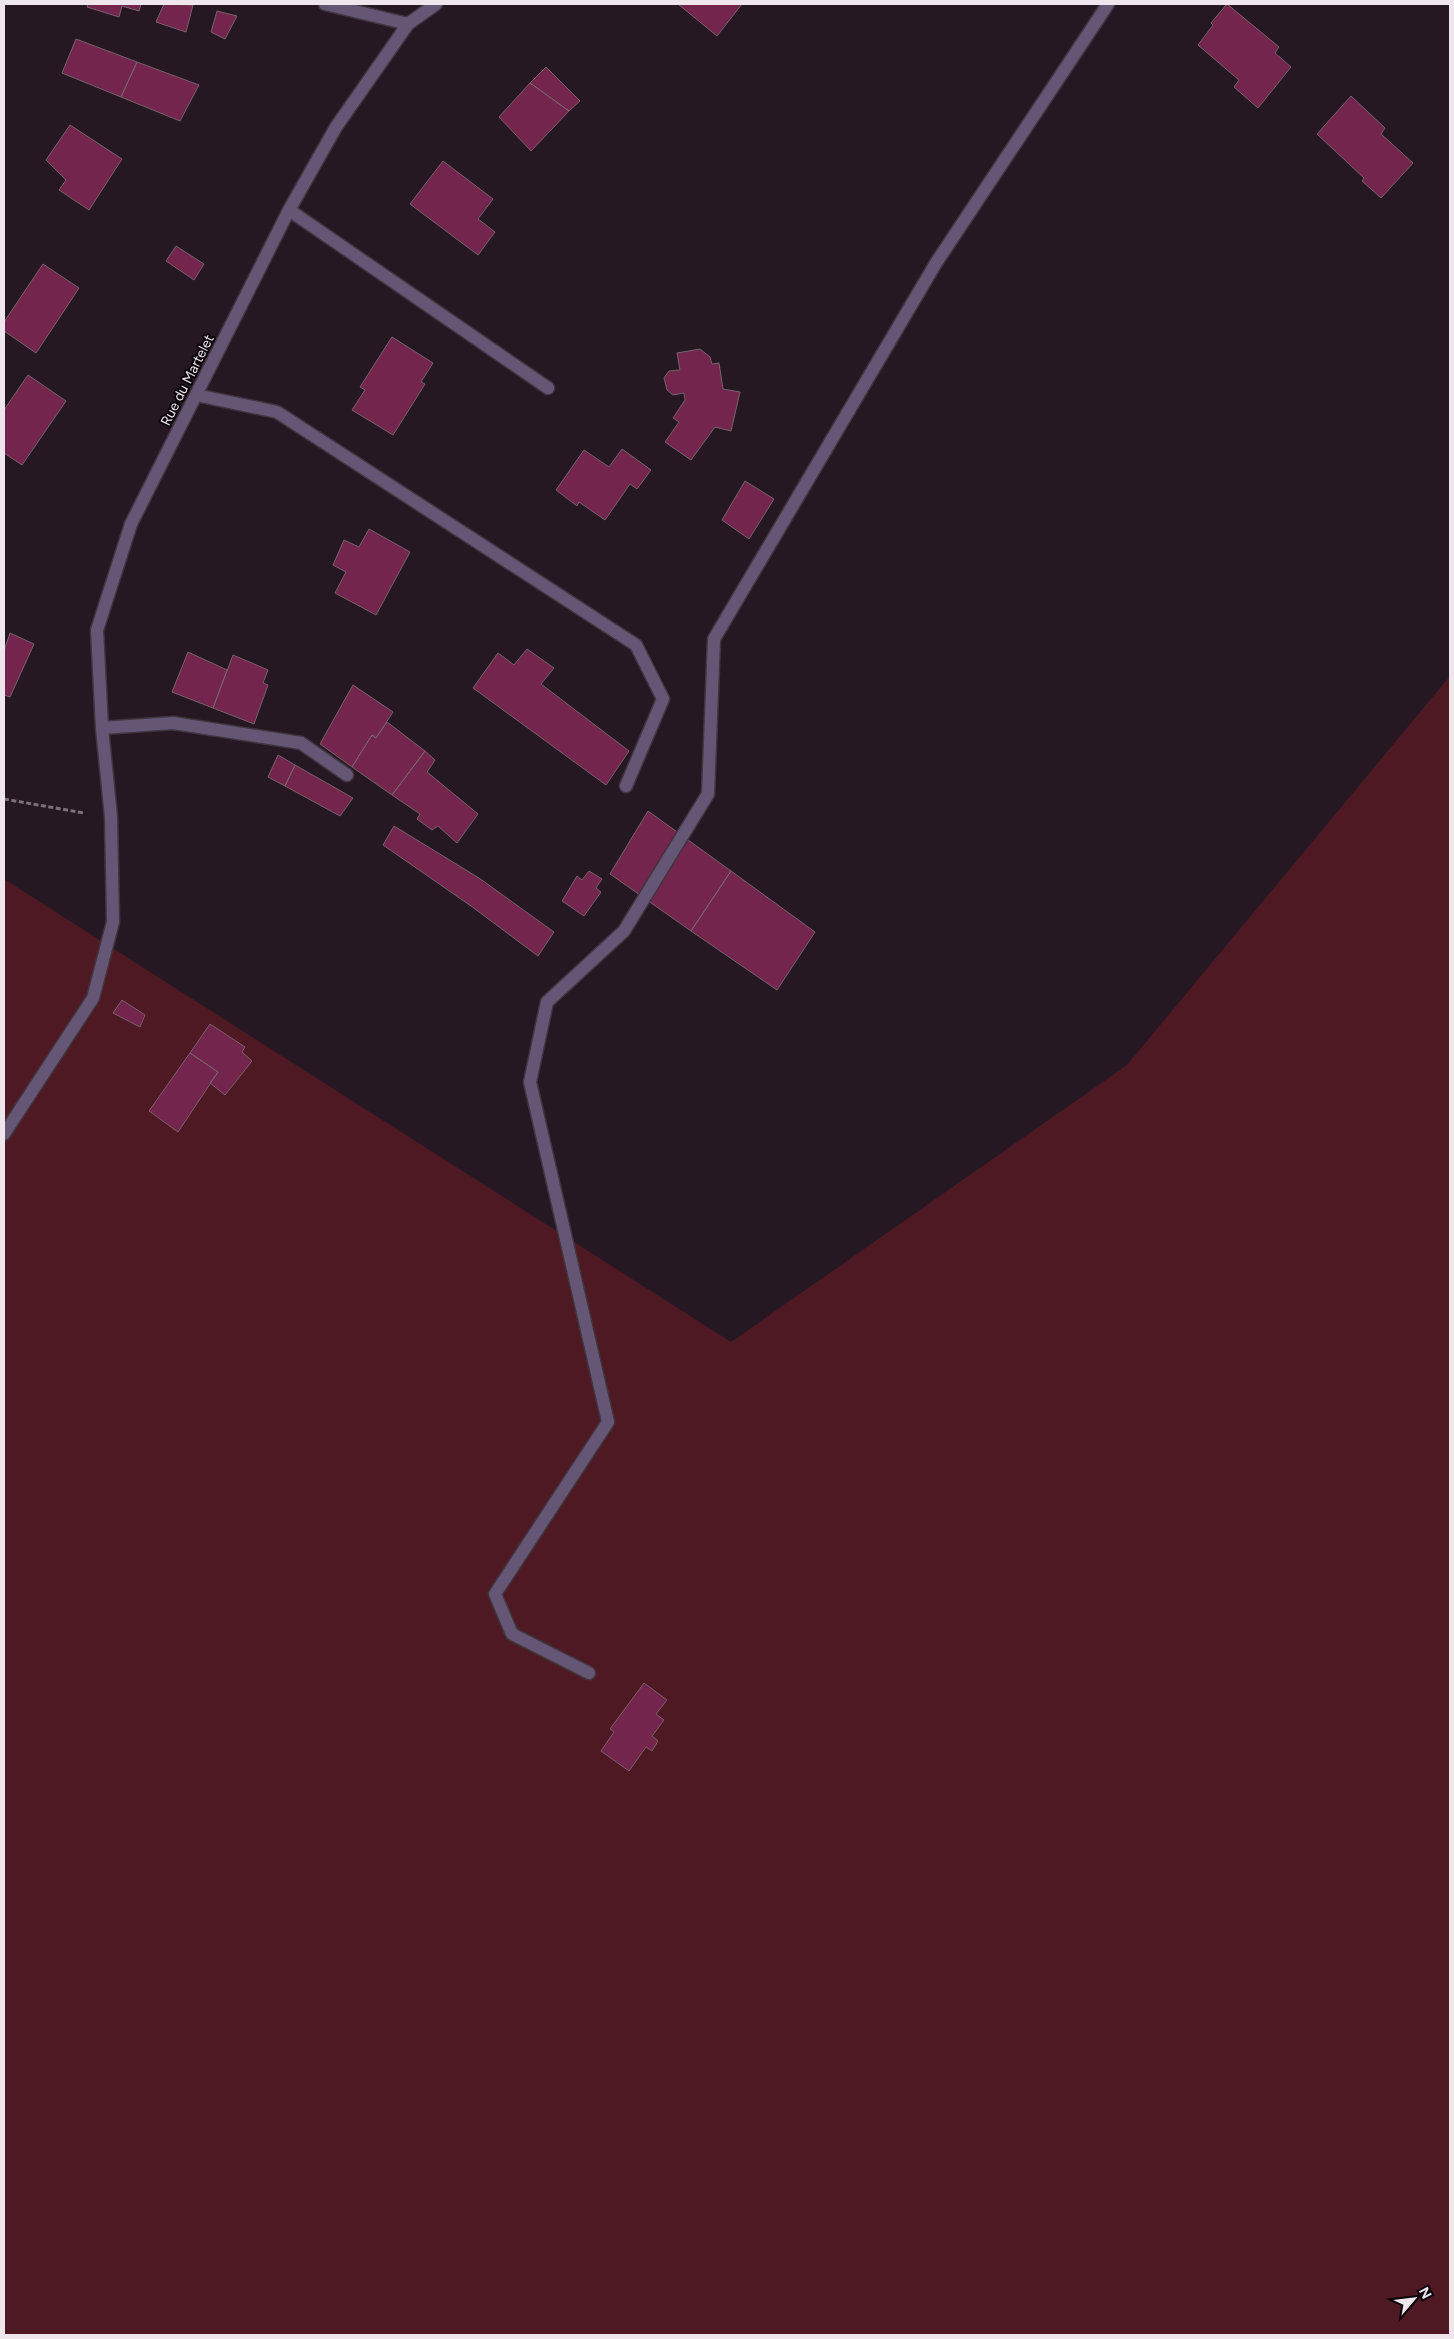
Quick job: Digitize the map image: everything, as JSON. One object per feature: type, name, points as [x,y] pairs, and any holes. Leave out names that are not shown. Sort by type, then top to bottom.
[{"type":"street","points":[[325,4],[408,24]]},
{"type":"street","name":"Rue du Martelet","points":[[4,1134],[93,998],[113,922],[111,818],[102,728],[97,630],[131,524],[290,210],[336,127],[408,24],[436,4]]},
{"type":"street","points":[[589,1673],[512,1634],[495,1594],[608,1422],[530,1082],[546,1002],[624,930],[708,794],[714,639],[936,263],[1108,4]]},
{"type":"street","points":[[290,210],[548,388]]},
{"type":"street","points":[[196,395],[277,412],[636,645],[663,699],[626,786]]},
{"type":"street","points":[[102,728],[173,723],[301,743],[346,775]]},
{"type":"path","points":[[4,799],[111,818]]},
{"type":"shaded area","points":[[1450,676],[1450,2335],[4,2335],[4,879],[731,1342],[1127,1065]]},
{"type":"building","points":[[88,4],[141,4],[139,11],[122,6],[119,17],[87,7]]},
{"type":"building","points":[[164,4],[193,5],[186,32],[156,22]]},
{"type":"building","points":[[678,4],[742,4],[717,36]]},
{"type":"building","points":[[1227,4],[1279,47],[1275,53],[1291,67],[1258,108],[1234,87],[1239,80],[1198,45],[1213,25],[1211,23]]},
{"type":"building","points":[[217,11],[237,16],[225,39],[211,32]]},
{"type":"building","points":[[76,39],[137,62],[121,97],[62,73]]},
{"type":"building","points":[[137,62],[199,85],[180,121],[121,97]]},
{"type":"building","points":[[546,67],[580,101],[569,111],[530,83]]},
{"type":"building","points":[[530,83],[569,111],[531,151],[499,117]]},
{"type":"building","points":[[1351,96],[1385,128],[1381,134],[1413,163],[1381,198],[1362,181],[1364,178],[1317,134]]},
{"type":"building","points":[[70,125],[122,159],[89,210],[59,190],[66,180],[46,160]]},
{"type":"building","points":[[443,161],[493,199],[478,219],[495,232],[478,255],[410,204]]},
{"type":"building","points":[[176,246],[204,264],[194,280],[166,261]]},
{"type":"building","points":[[43,264],[79,288],[36,353],[4,331],[4,322]]},
{"type":"building","points":[[392,337],[433,363],[421,382],[425,384],[393,435],[352,410],[365,390],[360,387]]},
{"type":"building","points":[[700,349],[710,357],[712,364],[719,363],[723,389],[740,392],[731,431],[715,427],[691,460],[665,442],[679,422],[673,418],[685,400],[684,393],[673,395],[667,390],[664,378],[669,371],[680,370],[677,353]]},
{"type":"building","points":[[28,375],[66,401],[22,465],[4,453],[4,410]]},
{"type":"building","points":[[622,449],[651,470],[637,489],[630,484],[605,520],[579,502],[577,506],[556,490],[584,450],[609,467]]},
{"type":"building","points":[[745,481],[774,499],[749,539],[722,520]]},
{"type":"building","points":[[369,529],[410,552],[376,615],[335,593],[346,572],[333,565],[344,540],[359,547]]},
{"type":"building","points":[[10,633],[34,644],[10,697],[4,695],[4,651]]},
{"type":"building","points":[[527,649],[554,668],[541,684],[629,751],[606,785],[473,688],[498,653],[514,665]]},
{"type":"building","points":[[188,652],[227,670],[213,708],[172,692]]},
{"type":"building","points":[[233,655],[268,670],[263,683],[268,685],[254,724],[213,708]]},
{"type":"building","points":[[353,685],[393,712],[376,738],[372,735],[352,767],[320,744]]},
{"type":"building","points":[[387,722],[425,751],[392,795],[352,767],[372,735],[376,738]]},
{"type":"building","points":[[425,751],[435,760],[427,772],[478,814],[457,843],[438,826],[432,830],[417,819],[420,814],[392,795]]},
{"type":"building","points":[[278,755],[295,765],[285,786],[268,777]]},
{"type":"building","points":[[295,765],[353,798],[340,816],[285,786]]},
{"type":"building","points":[[648,811],[731,871],[691,931],[610,874]]},
{"type":"building","points":[[394,826],[479,878],[554,932],[538,956],[471,906],[383,845]]},
{"type":"building","points":[[589,871],[602,879],[596,888],[601,892],[584,916],[562,901],[577,876],[582,880]]},
{"type":"building","points":[[731,871],[815,932],[777,990],[691,931]]},
{"type":"building","points":[[122,1000],[145,1015],[140,1027],[113,1013]]},
{"type":"building","points":[[210,1024],[245,1047],[242,1052],[252,1061],[225,1095],[210,1083],[218,1072],[190,1053]]},
{"type":"building","points":[[190,1053],[218,1072],[178,1132],[149,1111]]},
{"type":"building","points":[[644,1683],[667,1700],[656,1714],[664,1720],[652,1736],[658,1741],[652,1751],[646,1747],[629,1771],[601,1751],[614,1732],[610,1729]]}]
